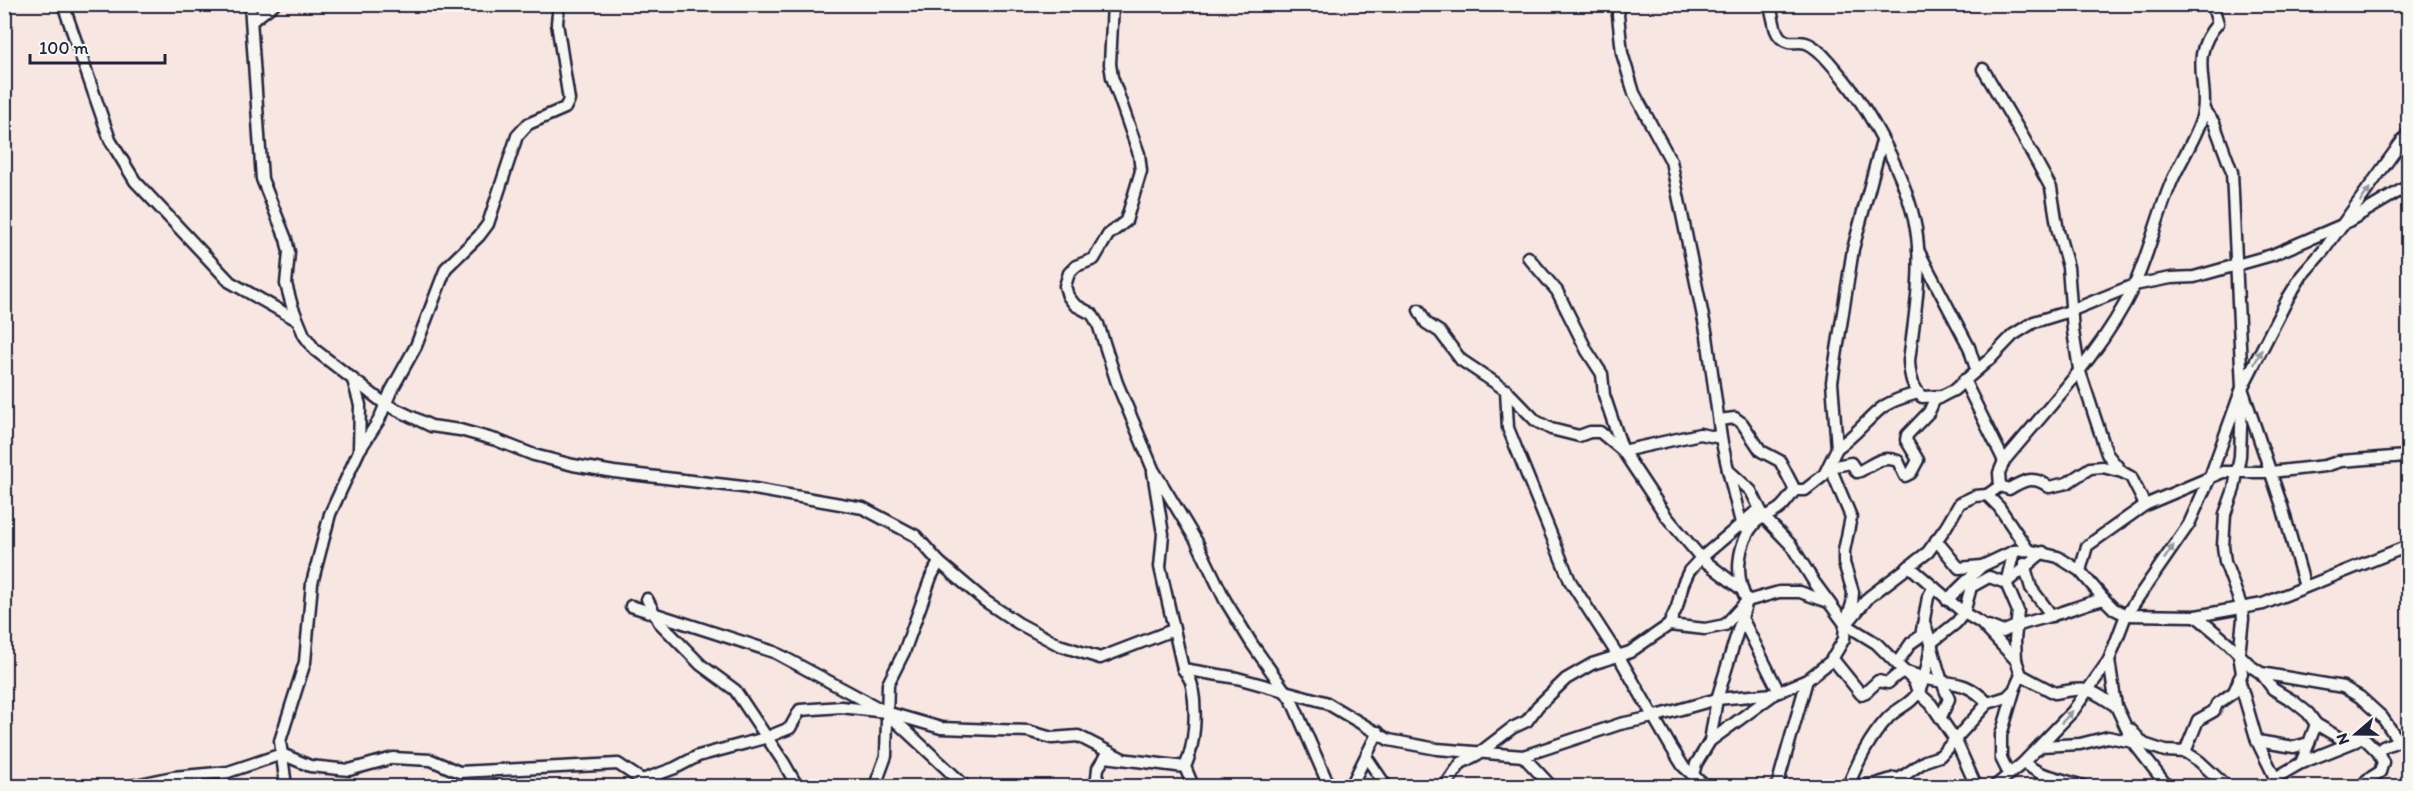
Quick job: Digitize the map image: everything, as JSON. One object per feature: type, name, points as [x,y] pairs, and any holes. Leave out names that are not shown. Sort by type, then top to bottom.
[{"type":"street","points":[[63,4],[110,140],[135,181],[230,282],[297,320]]},
{"type":"street","points":[[250,4],[262,179],[286,239],[289,252],[286,284],[297,320],[315,350],[385,404],[431,426],[460,430],[496,440],[534,455],[573,465],[743,487],[863,508],[916,536],[939,562],[985,601],[1018,623],[1059,645],[1100,658],[1173,630]]},
{"type":"street","points":[[252,21],[274,4]]},
{"type":"street","points":[[286,786],[280,741],[305,662],[312,583],[330,514],[359,451],[379,420],[416,346],[446,268],[488,224],[517,136],[528,124],[568,105],[557,23],[559,4]]},
{"type":"street","points":[[1113,4],[1110,64],[1112,77],[1139,154],[1142,171],[1126,221],[1108,235],[1095,259],[1076,266],[1069,273],[1065,286],[1068,296],[1075,305],[1092,314],[1098,324],[1117,383],[1153,469],[1197,542],[1225,600],[1292,701],[1329,786]]},
{"type":"street","points":[[1620,4],[1618,15],[1622,53],[1634,93],[1671,161],[1707,336],[1721,438],[1744,539],[1739,568],[1741,589],[1747,601],[1717,699],[1710,741],[1696,764],[1693,775]]},
{"type":"street","points":[[1768,4],[1780,37],[1789,44],[1806,43],[1817,50],[1856,94],[1876,125],[1903,185],[1916,229],[1917,273],[1909,362],[1910,376],[1922,397],[1942,396]]},
{"type":"street","points":[[2000,486],[2000,473],[2004,461],[2100,344],[2134,285],[2171,183],[2200,125],[2204,110],[2200,56],[2208,33],[2218,23],[2212,4]]},
{"type":"street","points":[[2405,4],[2409,12]]},
{"type":"street","points":[[1983,69],[2050,188],[2067,267],[2070,310],[2079,369],[2107,454],[2122,472]]},
{"type":"street","points":[[2186,752],[2198,720],[2214,711],[2217,704],[2234,692],[2242,665],[2239,655],[2242,608],[2225,562],[2223,546],[2225,514],[2234,489],[2240,456],[2242,388],[2232,172],[2214,123],[2204,110]]},
{"type":"street","points":[[1995,786],[2023,763],[2073,711],[2109,660],[2126,615],[2189,524],[2210,477],[2242,388],[2302,275],[2324,250],[2409,133]]},
{"type":"street","points":[[1795,490],[1805,490],[1824,475],[1830,467],[1837,448],[1832,382],[1853,249],[1882,141]]},
{"type":"street","points":[[1830,467],[1851,463],[1857,472],[1881,459],[1888,458],[1898,461],[1905,476],[1911,473],[1918,460],[1906,440],[1907,435],[1929,412],[1934,401],[1954,390],[1991,358],[2013,335],[2027,326],[2134,285],[2171,278],[2194,277],[2272,255],[2342,225],[2409,186]]},
{"type":"street","points":[[1916,248],[1956,321],[1977,369]]},
{"type":"street","points":[[1528,257],[1557,291],[1587,351],[1602,374],[1604,395],[1623,451],[1666,516],[1701,558],[1741,589]]},
{"type":"street","points":[[1419,309],[1426,323],[1440,332],[1461,360],[1506,390],[1536,421],[1551,429],[1579,436],[1590,432],[1600,432],[1623,451]]},
{"type":"street","points":[[353,380],[360,405],[359,451]]},
{"type":"street","points":[[1964,380],[2004,461]]},
{"type":"street","points":[[2242,388],[2271,472],[2305,587]]},
{"type":"street","points":[[1506,390],[1508,428],[1570,581],[1619,657],[1683,766],[1705,786]]},
{"type":"street","points":[[1837,448],[1851,440],[1879,409],[1900,398],[1918,393]]},
{"type":"street","points":[[1719,420],[1735,418],[1742,423],[1761,451],[1780,461],[1795,490]]},
{"type":"street","points":[[1623,451],[1700,434],[1721,438]]},
{"type":"street","points":[[2080,571],[2087,546],[2145,506],[2223,472],[2271,472],[2325,466],[2340,461],[2406,456]]},
{"type":"street","points":[[1710,741],[1776,693],[1807,680],[1833,658],[1844,639],[1845,624],[1852,604],[1853,592],[1844,563],[1844,551],[1851,517],[1830,467]]},
{"type":"street","points":[[2000,486],[2008,489],[2033,479],[2041,480],[2049,487],[2058,486],[2090,468],[2103,467],[2131,477],[2138,487],[2145,506]]},
{"type":"street","points":[[1153,469],[1162,534],[1160,567],[1173,630],[1184,669],[1192,684],[1191,754],[1185,767],[1193,786]]},
{"type":"street","points":[[1728,470],[1751,491],[1764,517],[1791,545],[1814,582],[1845,624],[1876,643],[1913,680],[1919,693],[1931,704],[1956,741],[1976,786]]},
{"type":"street","points":[[1845,624],[1869,597],[1928,552],[1960,503],[1975,496],[1988,495],[2000,486]]},
{"type":"street","points":[[1744,539],[1758,521],[1780,508],[1795,490]]},
{"type":"street","points":[[1988,495],[1999,507],[2021,551],[2031,588],[2052,616]]},
{"type":"street","points":[[1445,786],[1461,763],[1478,754],[1512,728],[1527,721],[1538,706],[1566,679],[1592,664],[1630,652],[1669,625],[1689,571],[1754,513],[1764,517]]},
{"type":"street","points":[[1936,540],[1959,568],[1982,566],[2021,551],[2043,552],[2058,557],[2080,571],[2114,609],[2126,615],[2196,616],[2263,604],[2409,546]]},
{"type":"street","points":[[2006,583],[2021,551]]},
{"type":"street","points":[[2006,583],[2043,552]]},
{"type":"street","points":[[874,786],[886,756],[888,684],[904,652],[930,577],[939,562]]},
{"type":"street","points":[[1910,566],[1964,613],[2003,632],[2017,624],[2052,616],[2080,604],[2104,599]]},
{"type":"street","points":[[1947,600],[1982,566]]},
{"type":"street","points":[[1848,786],[1858,760],[1869,742],[1888,718],[1919,693],[1925,678],[1932,642],[1956,623],[1964,613],[1971,587],[1989,577],[2006,583],[2018,611],[2015,639],[2016,660],[2021,675],[2014,690],[2001,735],[2001,758],[2009,774]]},
{"type":"street","points":[[1897,663],[1911,644],[1922,636],[1928,597],[1934,587]]},
{"type":"street","points":[[1669,625],[1705,629],[1725,625],[1747,601],[1779,592],[1800,592],[1831,603]]},
{"type":"street","points":[[647,599],[659,622],[701,665],[735,690],[750,709],[765,738],[784,763],[797,786]]},
{"type":"street","points":[[631,606],[774,651],[886,712],[940,729],[1028,732],[1052,738],[1078,736],[1124,759]]},
{"type":"street","points":[[2196,616],[2261,673],[2273,689],[2294,701],[2308,713],[2316,724],[2338,737],[2350,740],[2359,737],[2365,739],[2378,752],[2383,762],[2380,772],[2362,786]]},
{"type":"street","points":[[1742,618],[1776,693]]},
{"type":"street","points":[[1924,622],[1932,642],[1940,681],[1949,699],[1941,717]]},
{"type":"street","points":[[1981,623],[2016,660]]},
{"type":"street","points":[[1833,658],[1861,694],[1878,681],[1888,683],[1898,674],[1905,672],[1940,681],[1961,683],[1977,692],[1988,704]]},
{"type":"street","points":[[2109,660],[2116,706],[2133,742],[2167,786]]},
{"type":"street","points":[[1184,669],[1237,678],[1325,702],[1389,740],[1409,745],[1478,754],[1523,756],[1620,724],[1717,699],[1776,693]]},
{"type":"street","points":[[2261,673],[2343,687],[2360,698],[2403,739],[2378,752]]},
{"type":"street","points":[[2021,675],[2055,693],[2072,688],[2090,689],[2116,706]]},
{"type":"street","points":[[2239,679],[2257,741],[2277,782],[2301,763],[2333,749],[2365,739]]},
{"type":"street","points":[[1777,786],[1807,680]]},
{"type":"street","points":[[1889,786],[1903,774],[1925,761],[1940,756],[1988,704],[2007,697],[2014,690]]},
{"type":"street","points":[[642,780],[675,768],[698,756],[765,738],[790,728],[800,710],[841,707],[886,712],[965,786]]},
{"type":"street","points":[[2301,763],[2316,724]]},
{"type":"street","points":[[2128,728],[2144,744],[2165,751],[2186,752],[2226,786]]},
{"type":"street","points":[[1351,786],[1378,732]]},
{"type":"street","points":[[2035,751],[2041,746],[2080,744],[2108,737],[2133,742]]},
{"type":"street","points":[[2257,741],[2294,747],[2309,743]]},
{"type":"street","points":[[131,786],[173,777],[228,772],[282,754],[310,766],[349,770],[393,758],[431,760],[459,772],[618,764],[642,780],[665,786]]},
{"type":"street","points":[[1523,756],[1551,786]]},
{"type":"street","points":[[1096,786],[1098,768],[1105,757],[1185,767]]},
{"type":"street","points":[[1367,758],[1386,786]]},
{"type":"street","points":[[2023,763],[2040,773],[2083,786]]},
{"type":"street","points":[[1854,786],[1876,784],[1903,774]]}]
